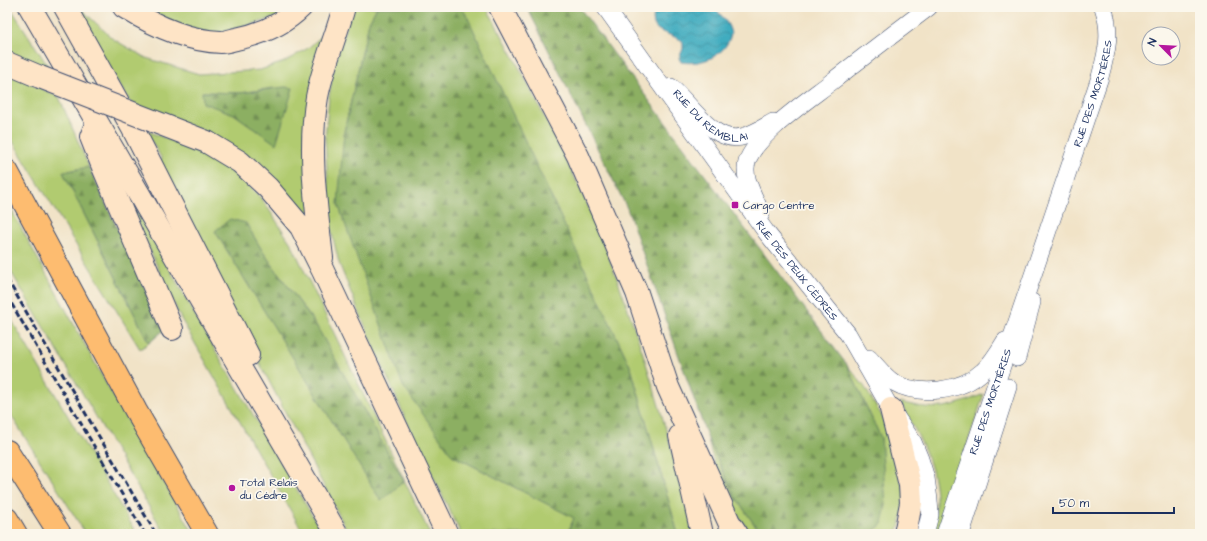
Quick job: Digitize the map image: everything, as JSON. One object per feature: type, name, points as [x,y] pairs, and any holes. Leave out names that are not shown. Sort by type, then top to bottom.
[{"type":"highway","points":[[7,171],[136,411],[207,534]]},
{"type":"highway","points":[[7,451],[60,534]]},
{"type":"highway","points":[[7,519],[16,534]]},
{"type":"main road","points":[[30,7],[336,534]]},
{"type":"main road","points":[[65,7],[133,129],[259,377],[278,434]]},
{"type":"main road","points":[[124,7],[158,26],[191,37],[222,42],[252,36],[275,27],[301,7]]},
{"type":"main road","points":[[323,271],[315,180],[314,129],[317,97],[329,51],[344,7]]},
{"type":"main road","points":[[500,7],[578,156],[637,292],[668,387],[702,534]]},
{"type":"main road","points":[[7,63],[207,142],[240,162],[268,188],[301,227],[447,534]]},
{"type":"main road","points":[[96,122],[91,137],[172,329]]},
{"type":"main road","points":[[668,387],[729,522],[737,534]]},
{"type":"main road","points":[[891,409],[910,485],[910,510],[905,534]]},
{"type":"street","name":"RUE DES DEUX CÈDRES","points":[[605,7],[766,232],[848,334],[891,409],[913,442],[926,478],[930,515],[925,534]]},
{"type":"street","name":"RUE DU REMBLAI","points":[[766,232],[757,202],[749,186],[746,174],[747,163],[753,150],[798,108],[929,7]]},
{"type":"street","name":"RUE DES MORTIÈRES","points":[[945,534],[1008,352],[1014,327],[1104,65],[1107,53],[1108,23],[1103,7]]},
{"type":"street","name":"RUE DU REMBLAI","points":[[649,69],[680,95],[715,132],[728,137],[744,137],[798,108]]},
{"type":"street","name":"RUE DES MORTIÈRES","points":[[961,534],[1027,329],[1035,293],[1035,268]]},
{"type":"street","points":[[848,334],[893,381],[919,391],[937,390],[960,385],[983,371],[996,356],[1014,327]]},
{"type":"green space","points":[[7,7],[10,7],[51,71],[7,54]]},
{"type":"green space","points":[[71,7],[79,7],[113,39],[146,58],[199,74],[260,70],[284,62],[308,48],[325,33],[310,232],[283,197],[130,102]],"holes":[[[273,88],[276,143],[202,92],[240,93]]]},
{"type":"green space","points":[[136,7],[289,7],[278,17],[216,34],[179,27]]},
{"type":"green space","points":[[352,7],[377,7],[369,22],[344,132],[452,455],[575,518],[567,534],[461,534],[406,420],[356,305],[339,263],[331,229],[325,139],[334,65]]},
{"type":"green space","points":[[377,7],[461,7],[467,16],[631,368],[678,534],[567,534],[574,518],[452,455],[403,386],[338,204],[344,132],[369,22]]},
{"type":"green space","points":[[461,7],[486,7],[530,89],[588,206],[620,286],[648,368],[695,534],[678,534],[631,368]]},
{"type":"green space","points":[[527,7],[579,7],[847,365],[881,438],[886,505],[882,524],[870,534],[764,534],[759,531],[734,495],[708,439],[627,208]]},
{"type":"green space","points":[[7,72],[59,97],[89,167],[63,172],[149,343],[140,349],[7,132]]},
{"type":"green space","points":[[285,87],[293,88],[276,144],[234,114],[203,103],[202,92],[240,93]]},
{"type":"green space","points":[[145,130],[193,150],[224,166],[251,187],[263,201],[292,245],[430,534],[349,534],[156,165],[162,159]],"holes":[[[246,224],[263,252],[316,325],[381,500],[215,231]]]},
{"type":"green space","points":[[89,167],[164,330],[149,343],[63,172]]},
{"type":"green space","points":[[113,168],[204,331],[323,534],[304,534],[180,317]]},
{"type":"green space","points":[[7,202],[107,385],[194,534],[165,534],[7,265]]},
{"type":"green space","points":[[230,219],[246,223],[263,252],[316,325],[404,481],[381,501],[215,231]]},
{"type":"green space","points":[[7,312],[137,534],[86,534],[7,409]]},
{"type":"green space","points":[[847,365],[864,386],[882,416],[907,500],[897,534],[870,534],[882,524],[881,438]]},
{"type":"green space","points":[[984,394],[938,534],[932,534],[936,496],[934,480],[925,450],[900,402],[934,408],[961,403]]},
{"type":"green space","points":[[708,439],[734,495],[759,531],[764,534],[752,534],[737,513],[724,490]]},
{"type":"water","points":[[656,7],[714,7],[729,27],[731,33],[729,40],[720,52],[708,59],[688,63],[681,62],[679,58],[683,49],[683,42],[656,28],[653,16]]},
{"type":"railway","points":[[7,279],[156,534]]},
{"type":"railway","points":[[7,296],[145,534]]},
{"type":"place","name":"Cargo Centre","points":[[735,205]]},
{"type":"place","name":"Total Relais du Cédre","points":[[232,488]]}]
